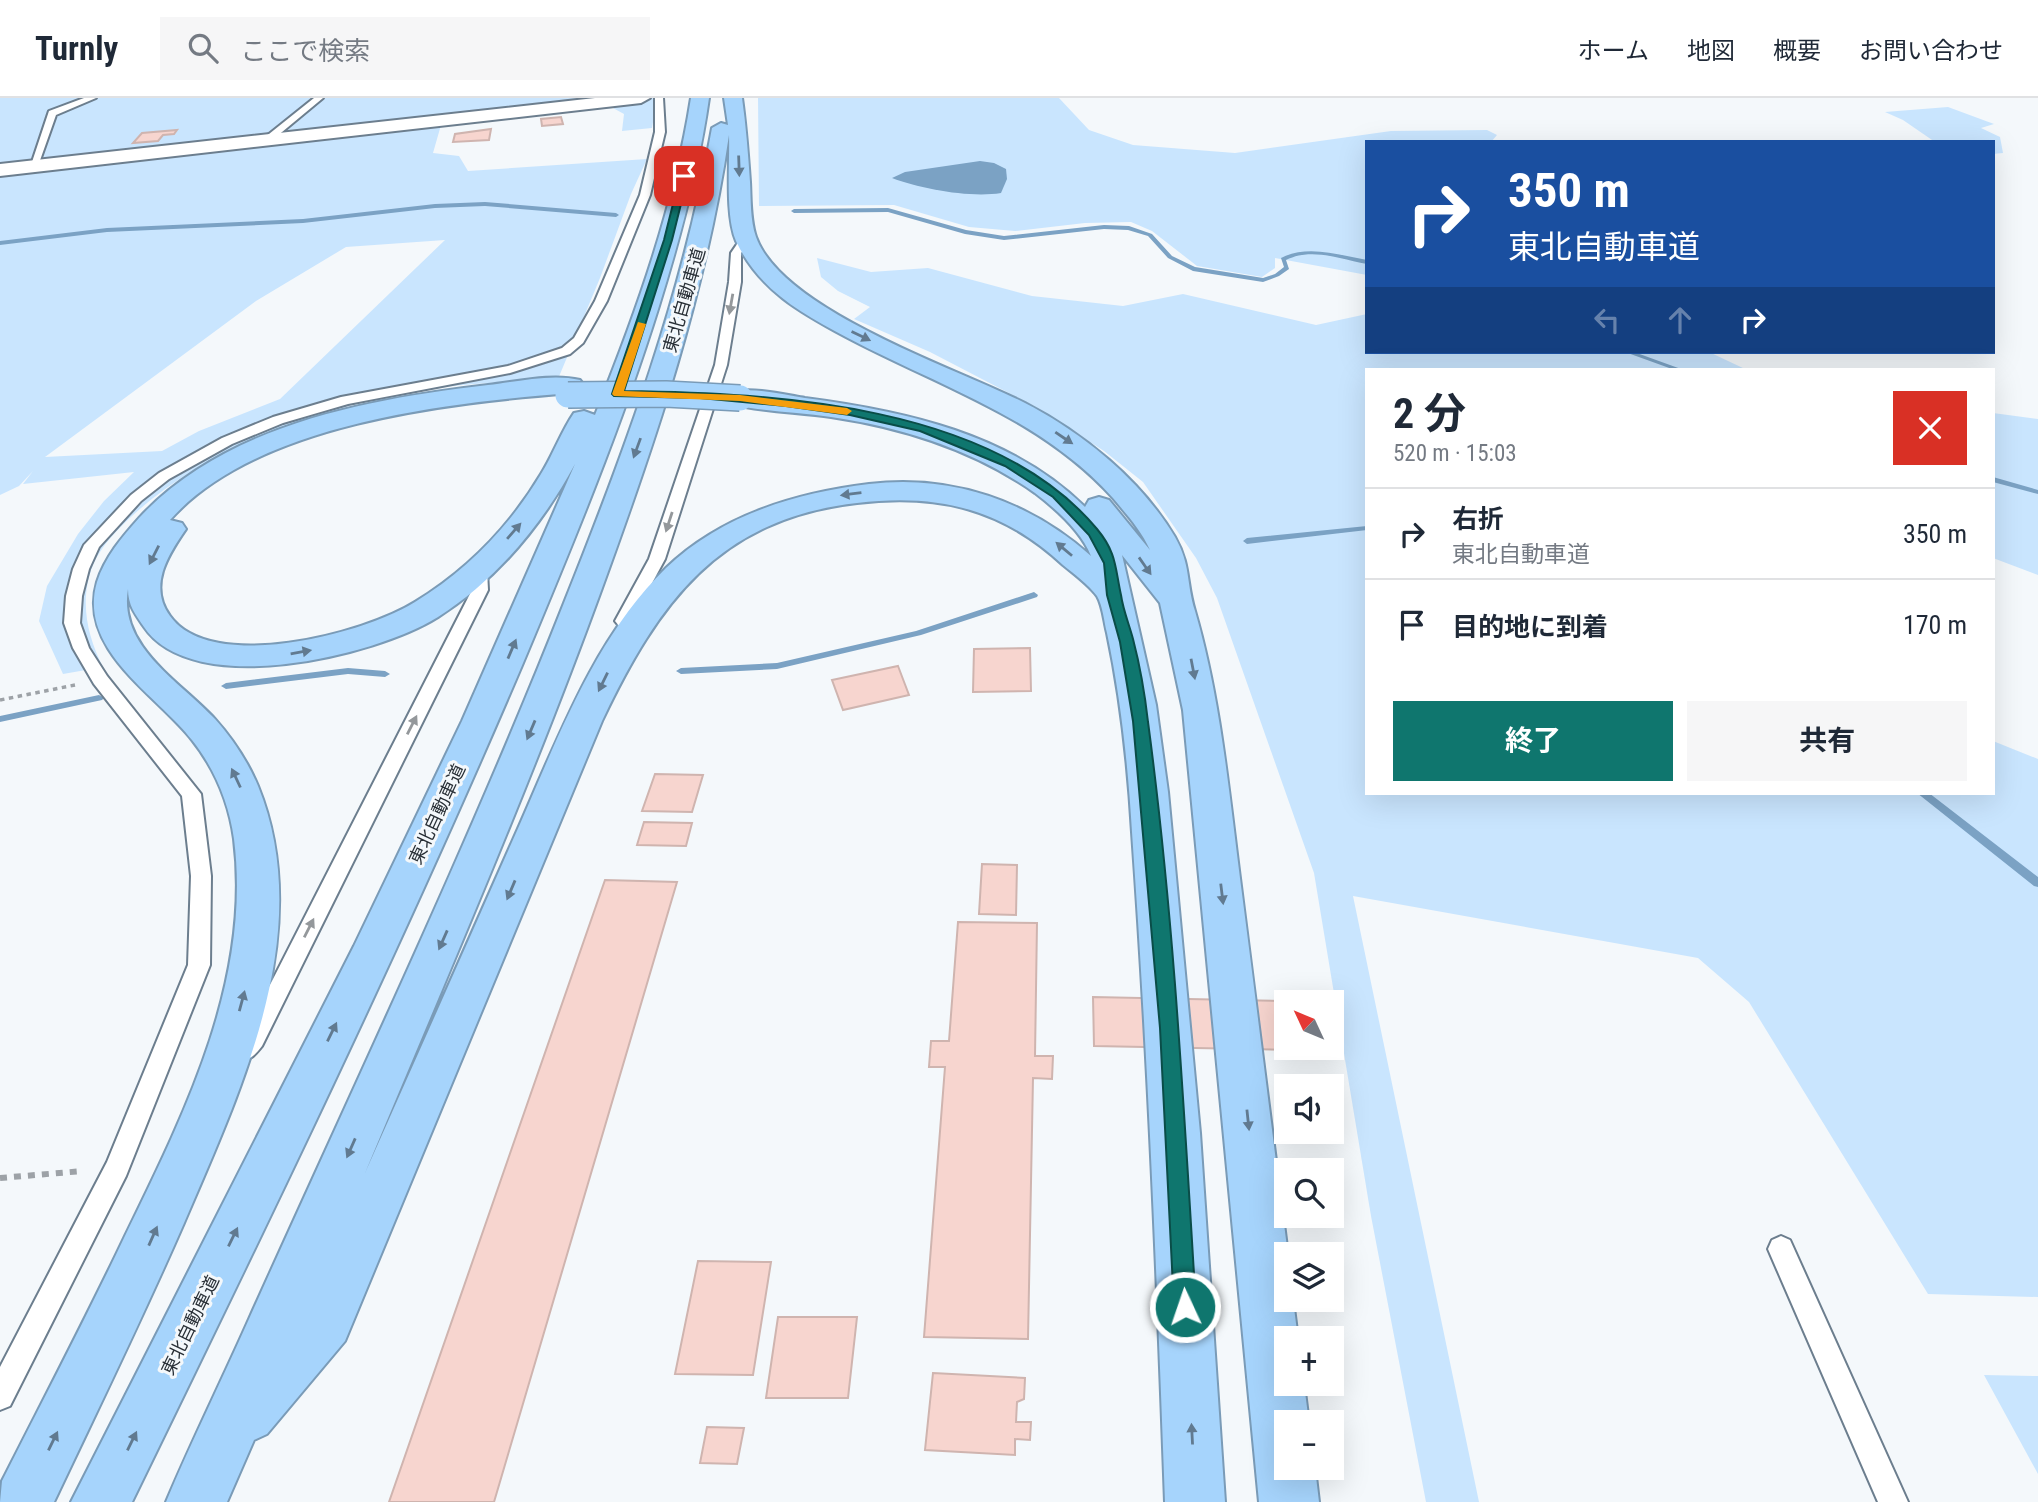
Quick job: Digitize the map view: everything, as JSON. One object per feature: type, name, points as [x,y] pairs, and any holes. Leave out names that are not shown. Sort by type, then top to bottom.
[{"type":"highway","name":"東北自動車道","points":[[102,1502],[247,1208],[484,714],[572,509],[617,394],[668,240],[700,98]]},
{"type":"highway","name":"東北自動車道","points":[[196,1502],[471,875],[537,716],[612,518],[663,373],[701,239],[725,98]]},
{"type":"highway","points":[[733,98],[738,134],[740,202],[746,239],[762,268],[792,296],[811,309],[887,349],[1018,410],[1076,447],[1125,492],[1160,538],[1173,567],[1176,602],[1201,710],[1289,1502]]},
{"type":"highway","points":[[668,240],[604,372],[575,441],[551,483],[480,570],[422,613],[382,631],[335,646],[291,654],[228,654],[186,645],[164,634],[151,618],[145,602],[144,580],[153,555],[169,531],[190,508],[220,486],[280,453],[316,438],[396,417],[569,390],[617,394],[741,392],[834,396],[942,420],[1003,443],[1059,473],[1101,508],[1126,536],[1149,572],[1176,602]]},
{"type":"highway","points":[[23,1502],[152,1241],[214,1093],[243,999],[256,935],[257,867],[251,819],[236,775],[212,739],[152,677],[120,638],[111,615],[111,593],[117,572],[144,527],[170,503],[225,466],[293,435],[360,413],[438,398],[660,383],[741,392],[887,419],[944,436],[1009,463],[1058,495],[1094,533],[1111,563],[1114,595],[1127,642],[1141,721],[1170,1028],[1195,1502]]},
{"type":"highway","points":[[223,1442],[326,1322],[584,721],[631,629],[680,572],[711,547],[741,529],[776,513],[815,500],[851,494],[925,492],[992,506],[1038,528],[1114,595]]},
{"type":"street","points":[[0,170],[640,98]]},
{"type":"lane","points":[[33,166],[52,113],[92,98]]},
{"type":"lane","points":[[267,140],[319,98]]},
{"type":"lane","points":[[0,1396],[117,1168],[199,965],[201,876],[191,794],[100,680],[81,648],[72,623],[74,596],[81,569],[92,545],[110,523],[164,476],[227,441],[278,420],[346,400],[510,369],[566,351],[579,340],[601,301],[645,195],[660,132],[659,98]]},
{"type":"lane","points":[[631,629],[623,621],[657,559],[721,365],[735,282],[736,253],[746,239]]},
{"type":"lane","points":[[214,1093],[254,1039],[480,590],[480,570]]},
{"type":"lane","points":[[1781,1249],[1893,1502]]},
{"type":"path","points":[[0,700],[100,680]]},
{"type":"path","points":[[0,1178],[117,1168]]},
{"type":"shaded area","points":[[0,98],[657,98],[652,128],[622,131],[624,114],[613,108],[441,125],[433,153],[459,156],[468,171],[647,159],[558,379],[447,387],[373,400],[299,421],[262,435],[193,470],[161,492],[127,521],[96,558],[86,591],[86,604],[89,630],[103,667],[63,674],[39,621],[47,586],[78,534],[104,501],[134,472],[23,484],[33,471],[19,486],[0,495]],"holes":[[[445,240],[280,399],[199,431],[162,451],[45,457],[256,301],[346,247]]]},
{"type":"shaded area","points":[[758,98],[1059,98],[1089,130],[1133,145],[1235,153],[1391,131],[1487,130],[1497,135],[1493,140],[1365,140],[1365,275],[1275,258],[1275,268],[1262,277],[1197,266],[1152,231],[1131,222],[1085,223],[1015,231],[969,227],[894,205],[759,206]]},
{"type":"shaded area","points":[[1948,107],[1994,124],[1981,128],[2000,137],[2003,153],[1995,154],[1995,140],[1932,140],[1903,120],[1885,112]]},
{"type":"shaded area","points":[[980,161],[994,163],[1006,169],[1007,179],[1001,193],[946,192],[892,178],[905,172]]},
{"type":"shaded area","points":[[817,258],[871,272],[928,268],[1032,296],[1123,306],[1183,294],[1316,325],[1365,314],[1365,354],[1713,354],[1743,368],[1365,368],[1365,795],[1995,795],[1995,742],[2038,759],[2038,1297],[1928,1294],[1749,1002],[1698,958],[1353,896],[1479,1502],[1426,1502],[1371,1216],[1344,1054],[1344,990],[1333,990],[1314,873],[1217,598],[1196,558],[1143,482],[1104,451],[1034,406],[930,352],[854,319],[870,307],[838,291],[821,277]]},
{"type":"shaded area","points":[[1995,413],[2038,419],[2038,575],[1995,559]]},
{"type":"shaded area","points":[[1984,1375],[2038,1376],[2038,1474]]},
{"type":"building","points":[[561,117],[563,124],[542,126],[541,119]]},
{"type":"building","points":[[491,129],[489,140],[453,142],[455,134]]},
{"type":"building","points":[[177,130],[174,134],[163,135],[158,141],[133,143],[142,133]]},
{"type":"building","points":[[1030,648],[1031,691],[973,692],[974,649]]},
{"type":"building","points":[[898,666],[909,695],[843,710],[832,680]]},
{"type":"building","points":[[655,774],[703,775],[692,812],[642,811]]},
{"type":"building","points":[[644,822],[692,823],[686,846],[637,845]]},
{"type":"building","points":[[982,864],[1017,865],[1016,915],[979,914]]},
{"type":"building","points":[[605,880],[677,882],[494,1502],[389,1502]]},
{"type":"building","points":[[958,922],[1037,923],[1035,1056],[1053,1056],[1052,1079],[1033,1078],[1028,1339],[924,1337],[945,1067],[929,1067],[931,1041],[949,1041]]},
{"type":"building","points":[[1093,997],[1274,1001],[1274,1050],[1094,1046]]},
{"type":"building","points":[[698,1261],[771,1262],[753,1375],[675,1374]]},
{"type":"building","points":[[778,1317],[857,1317],[848,1398],[766,1398]]},
{"type":"building","points":[[933,1373],[1025,1378],[1024,1399],[1017,1402],[1016,1422],[1031,1422],[1030,1440],[1015,1439],[1015,1455],[925,1450]]},
{"type":"building","points":[[707,1427],[744,1428],[737,1464],[700,1463]]},
{"type":"waterway","points":[[0,243],[107,230],[303,221],[435,206],[485,204],[616,215]]},
{"type":"waterway","points":[[794,211],[888,210],[965,232],[1004,238],[1104,227],[1129,228],[1150,235],[1170,257],[1193,269],[1263,280],[1287,268],[1283,259],[1301,253],[1324,253],[1365,262]]},
{"type":"waterway","points":[[1634,354],[1675,368]]},
{"type":"waterway","points":[[1995,480],[2038,492]]},
{"type":"waterway","points":[[1247,541],[1365,528]]},
{"type":"waterway","points":[[681,671],[777,666],[918,633],[1034,595]]},
{"type":"waterway","points":[[226,686],[348,671],[385,674]]},
{"type":"waterway","points":[[0,719],[99,698]]},
{"type":"waterway","points":[[1925,795],[2038,883]]},
{"type":"slow traffic","points":[[641,324],[617,394],[700,395],[786,402],[847,411]]},
{"type":"route","points":[[684,176],[668,240],[617,394],[700,395],[786,402],[887,419],[954,439],[1009,463],[1058,495],[1094,533],[1111,563],[1114,595],[1127,642],[1141,721],[1170,1028],[1185,1307]]}]
